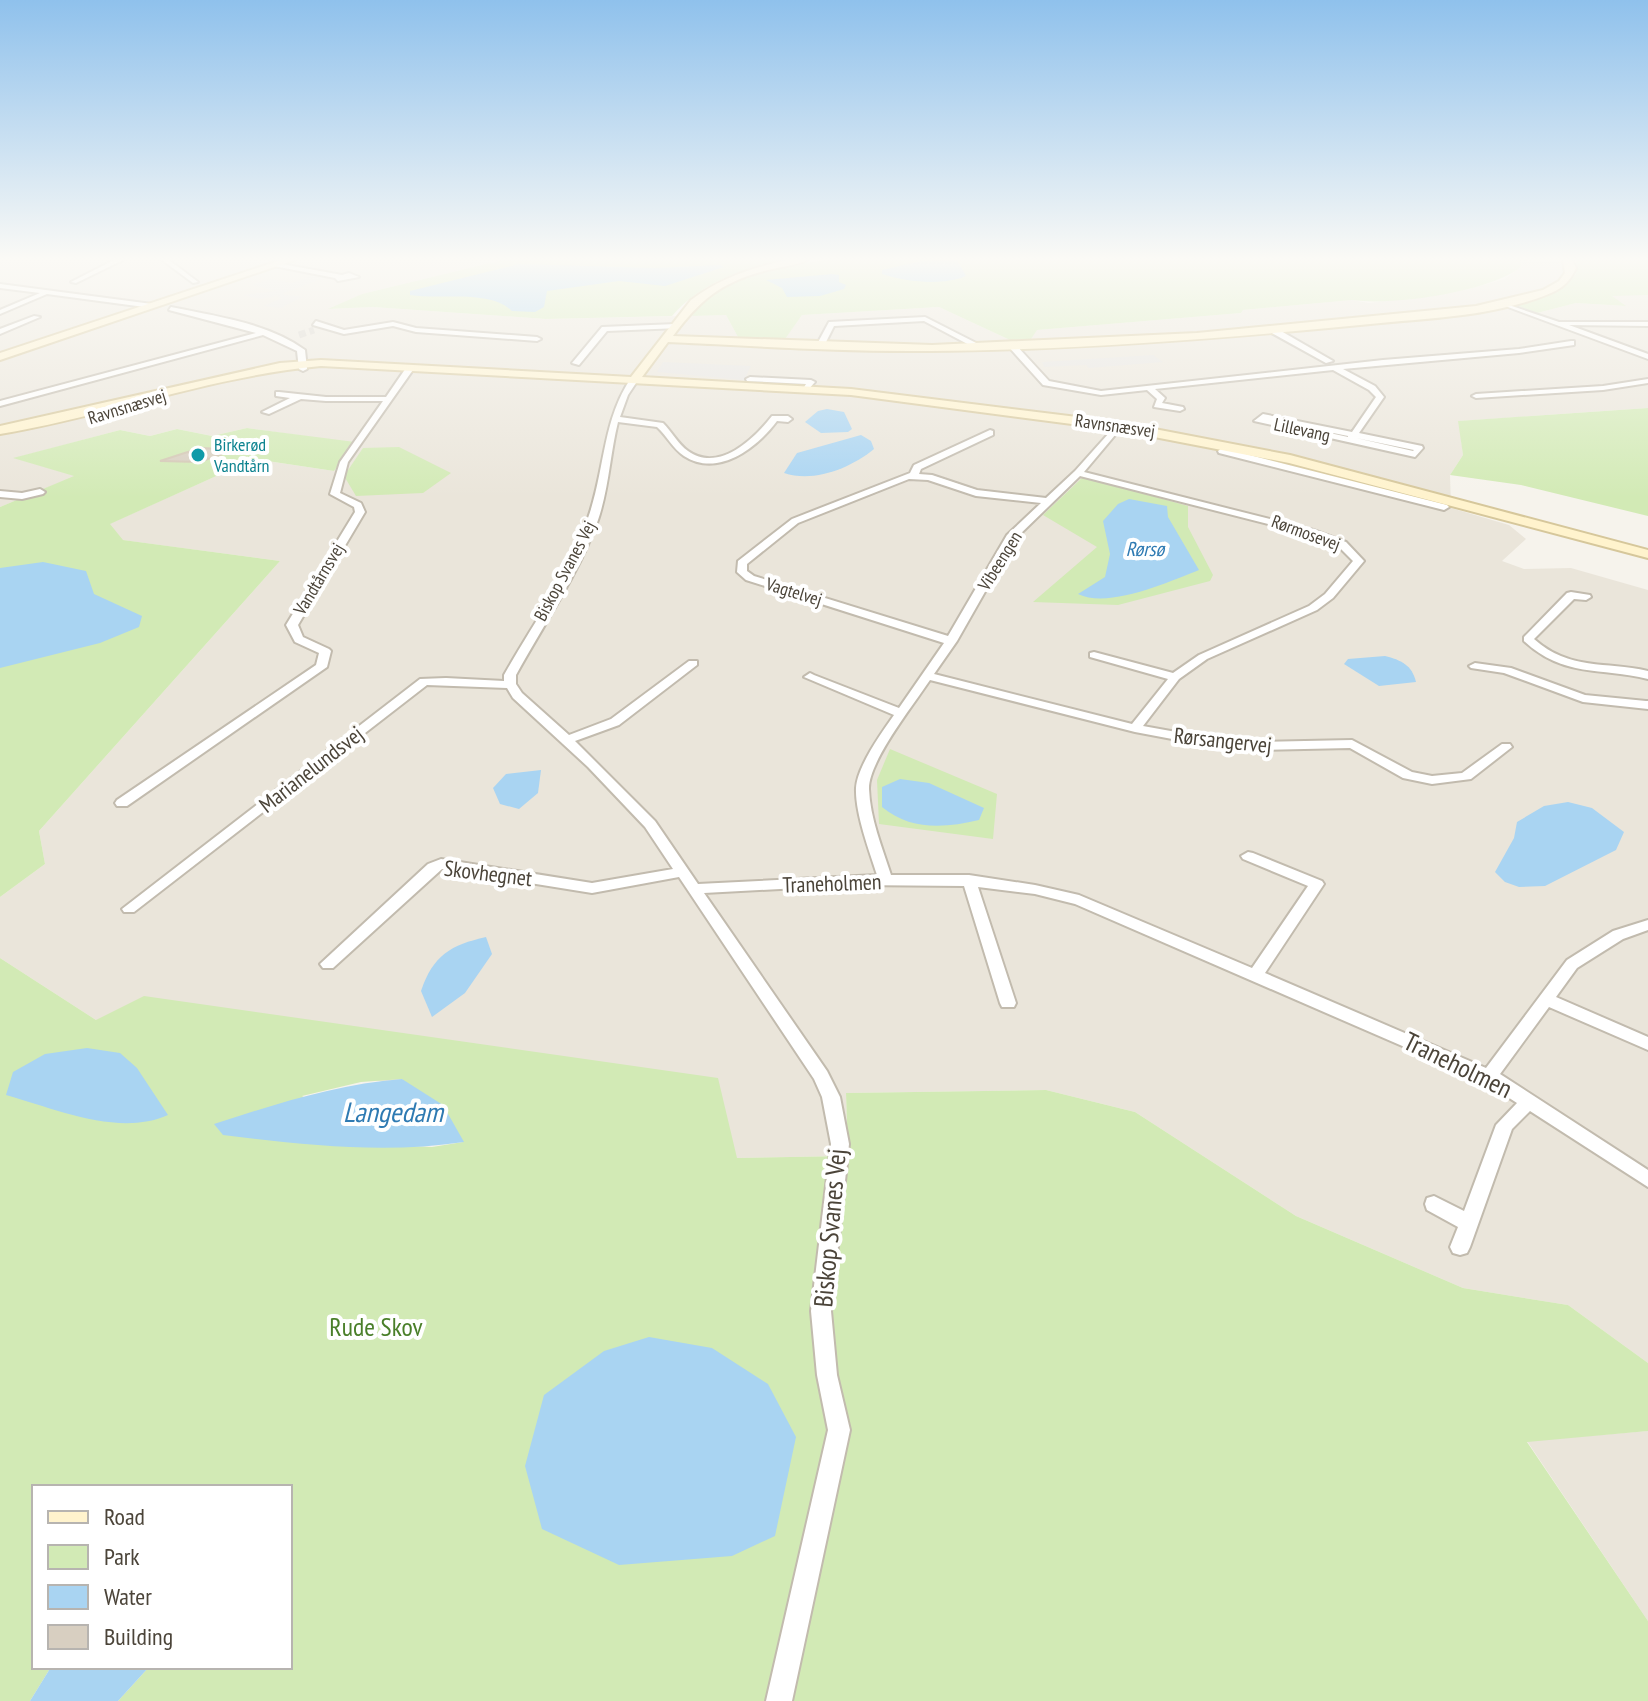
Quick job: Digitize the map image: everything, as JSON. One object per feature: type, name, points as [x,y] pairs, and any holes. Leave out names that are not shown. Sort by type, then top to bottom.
[{"type":"main road","points":[[0,357],[53,339]]},
{"type":"main road","points":[[634,380],[666,339]]},
{"type":"main road","points":[[674,339],[820,346],[980,347],[1113,339]]},
{"type":"main road","name":"Ravnsnæsvej","points":[[0,437],[91,418],[224,381],[303,366]]},
{"type":"main road","name":"Ravnsnæsvej","points":[[0,430],[81,415],[204,379],[303,366],[396,366],[807,389],[927,400],[1118,426],[1290,459],[1414,496],[1648,554]]},
{"type":"main road","name":"Ravnsnæsvej","points":[[1533,525],[1648,560]]},
{"type":"street","points":[[0,404],[239,339]]},
{"type":"street","points":[[576,363],[596,339]]},
{"type":"street","points":[[820,346],[824,339]]},
{"type":"street","points":[[965,339],[980,347]]},
{"type":"street","points":[[1289,339],[1331,364]]},
{"type":"street","points":[[1601,339],[1648,357]]},
{"type":"street","points":[[281,340],[301,350],[303,366]]},
{"type":"street","points":[[1012,346],[1046,383],[1101,393],[1331,364],[1519,351],[1571,343]]},
{"type":"street","name":"Lillevang","points":[[1331,364],[1372,388],[1380,397],[1352,437]]},
{"type":"street","name":"Vandtårnsvej","points":[[122,803],[321,667],[325,651],[300,641],[293,634],[292,625],[360,512],[358,505],[335,494],[339,472],[411,367]]},
{"type":"street","name":"Ravnsnæsvej","points":[[750,379],[811,382],[807,389]]},
{"type":"street","name":"Biskop Svanes Vej","points":[[634,380],[620,403],[615,419],[608,466],[591,524],[510,675],[510,684],[517,695],[634,804],[684,872],[821,1076],[831,1097],[840,1144],[821,1311],[827,1375],[839,1430],[779,1701]]},
{"type":"street","points":[[1476,396],[1603,388],[1648,381]]},
{"type":"street","points":[[1150,389],[1161,398],[1157,405],[1180,409]]},
{"type":"street","points":[[279,394],[389,399]]},
{"type":"street","points":[[266,412],[301,396]]},
{"type":"street","name":"Lillevang","points":[[1352,437],[1263,416],[1258,421],[1352,437],[1419,448],[1415,454],[1352,437]]},
{"type":"street","points":[[615,419],[653,422],[666,429],[685,453],[715,459],[741,451],[775,418],[788,419]]},
{"type":"street","name":"Vibeengen","points":[[886,881],[869,828],[862,786],[877,749],[951,641],[1011,537],[1078,473],[1118,426]]},
{"type":"street","name":"Vagtelvej","points":[[951,641],[750,578],[741,569],[742,563],[795,521],[899,478],[914,475],[917,467],[990,433]]},
{"type":"street","name":"Ravnsnæsvej","points":[[1222,451],[1414,496],[1444,507]]},
{"type":"street","name":"Rørmosevej","points":[[1078,473],[1310,532],[1342,544],[1359,561],[1339,587],[1313,608],[1203,657],[1175,677],[1135,728]]},
{"type":"street","points":[[914,475],[976,493],[1046,501]]},
{"type":"street","points":[[0,494],[22,496],[40,492]]},
{"type":"street","points":[[1586,597],[1571,595],[1528,639],[1544,656],[1587,670],[1629,669],[1648,675]]},
{"type":"street","points":[[1094,655],[1175,677]]},
{"type":"street","points":[[567,740],[615,722],[693,663]]},
{"type":"street","points":[[1475,666],[1494,666],[1598,701],[1634,700],[1648,705]]},
{"type":"street","name":"Rørsangervej","points":[[927,676],[1135,728],[1257,746],[1352,744],[1408,775],[1432,780],[1466,776],[1506,747]]},
{"type":"street","points":[[810,677],[901,713]]},
{"type":"street","name":"Marianelundsvej","points":[[129,909],[424,682],[442,680],[493,686],[510,684]]},
{"type":"street","points":[[1248,856],[1317,884],[1256,974]]},
{"type":"street","name":"Skovhegnet","points":[[328,964],[433,867],[441,864],[592,888],[684,872]]},
{"type":"street","points":[[969,880],[1008,1003]]},
{"type":"street","name":"Traneholmen","points":[[695,889],[969,880],[1045,890],[1079,900],[1489,1076],[1648,1179]]},
{"type":"street","points":[[1489,1076],[1572,964],[1592,948],[1648,925]]},
{"type":"street","points":[[1547,1000],[1648,1044]]},
{"type":"street","points":[[1460,1247],[1505,1125],[1529,1101]]},
{"type":"street","points":[[1434,1204],[1468,1223]]},
{"type":"shaded area","points":[[0,339],[1648,339],[1648,408],[1459,421],[1463,455],[1450,475],[1451,508],[1509,525],[1526,539],[1502,561],[1524,569],[1571,568],[1648,590],[1648,1363],[1568,1305],[1463,1288],[1296,1216],[1135,1112],[1046,1090],[846,1093],[848,1156],[736,1158],[96,1020],[0,958],[0,897],[45,864],[39,831],[280,561],[122,540],[109,524],[254,459],[334,471],[354,443],[247,428],[212,436],[177,429],[150,436],[120,430],[15,458],[76,476],[0,507]]},
{"type":"shaded area","points":[[1153,355],[1163,362],[1089,368],[1086,365],[1044,367],[1042,362]]},
{"type":"shaded area","points":[[663,362],[751,366],[744,380],[657,372]]},
{"type":"shaded area","points":[[1648,1431],[1648,1621],[1527,1441]]},
{"type":"green space","points":[[1648,408],[1648,516],[1521,485],[1450,475],[1463,455],[1458,421]]},
{"type":"green space","points":[[247,428],[355,442],[334,471],[254,459],[110,524],[123,540],[280,561],[39,831],[45,864],[0,897],[0,507],[74,476],[13,458],[120,430],[150,436],[177,429],[212,436]]},
{"type":"green space","points":[[399,447],[451,473],[423,493],[356,496],[344,476],[363,448]]},
{"type":"green space","points":[[1083,477],[1188,506],[1188,527],[1213,575],[1210,581],[1118,605],[1033,602],[1097,547],[1043,515]]},
{"type":"green space","points":[[890,749],[997,794],[993,839],[879,824],[877,780]]},
{"type":"green space","name":"Rude Skov","points":[[0,958],[96,1020],[144,996],[718,1078],[737,1158],[848,1156],[846,1093],[1046,1090],[1135,1112],[1296,1216],[1463,1288],[1568,1305],[1648,1363],[1648,1431],[1527,1442],[1648,1621],[1648,1701],[118,1701],[147,1669],[292,1669],[292,1485],[32,1485],[32,1669],[50,1669],[30,1701],[0,1701]],"holes":[[[402,1079],[463,1142],[432,1147],[386,1145],[302,1096],[361,1082]]]},
{"type":"water","points":[[818,411],[844,412],[852,429],[848,432],[821,433],[805,422]]},
{"type":"water","points":[[861,435],[871,441],[874,449],[843,468],[820,475],[784,473],[797,453]]},
{"type":"water","name":"Rørsø","points":[[1129,499],[1167,506],[1168,517],[1199,570],[1122,596],[1091,598],[1078,594],[1105,577],[1110,554],[1103,521],[1118,504]]},
{"type":"water","points":[[43,562],[86,571],[94,594],[142,616],[139,627],[100,643],[0,668],[0,568]]},
{"type":"water","points":[[1385,656],[1405,664],[1416,682],[1379,686],[1344,664],[1348,659]]},
{"type":"water","points":[[541,770],[538,793],[519,809],[500,804],[493,788],[506,774]]},
{"type":"water","points":[[900,779],[929,783],[984,808],[979,820],[929,826],[893,815],[882,807],[882,787]]},
{"type":"water","points":[[1568,802],[1592,808],[1624,832],[1616,850],[1545,886],[1519,887],[1505,882],[1495,872],[1514,838],[1517,822],[1544,806]]},
{"type":"water","points":[[486,937],[492,954],[465,993],[432,1017],[421,991],[431,968],[453,948]]},
{"type":"water","points":[[87,1048],[120,1053],[137,1068],[168,1115],[149,1121],[108,1122],[6,1095],[13,1072],[45,1054]]},
{"type":"water","name":"Langedam","points":[[402,1079],[443,1105],[464,1142],[374,1148],[313,1145],[223,1135],[214,1124],[330,1090]]},
{"type":"water","points":[[649,1337],[712,1348],[768,1384],[796,1437],[775,1536],[732,1556],[619,1565],[542,1529],[525,1466],[544,1395],[604,1351]]},
{"type":"water","points":[[50,1669],[147,1669],[118,1701],[30,1701]]},
{"type":"building","points":[[197,449],[235,450],[199,462],[160,461]]},
{"type":"place","name":"Birkerød Vandtårn","points":[[198,455]]}]
